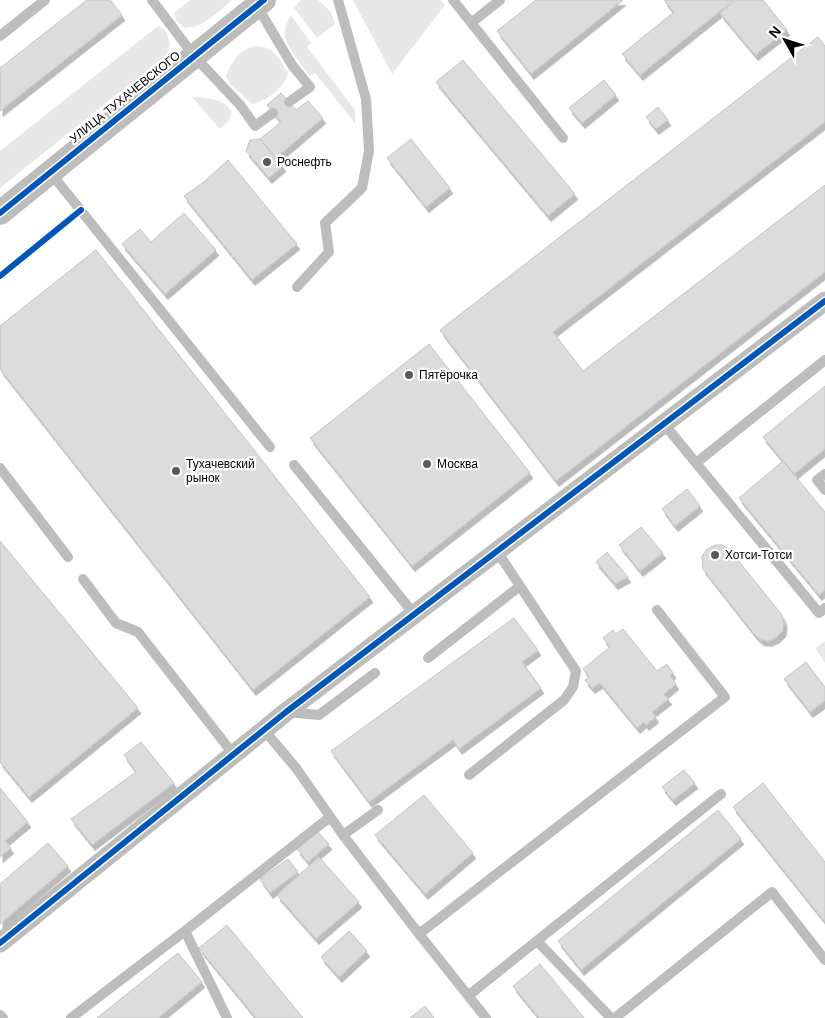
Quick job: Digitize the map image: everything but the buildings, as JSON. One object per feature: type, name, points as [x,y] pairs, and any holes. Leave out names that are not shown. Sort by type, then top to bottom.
[{"type":"street","name":"УЛИЦА ТУХАЧЕВСКОГО","points":[[0,212],[260,3]]},
{"type":"street","points":[[0,943],[286,712],[825,301]]},
{"type":"lane","points":[[0,36],[45,0]]},
{"type":"lane","points":[[152,0],[194,56],[241,106],[255,126],[273,113]]},
{"type":"lane","points":[[297,288],[329,252],[325,223],[362,188],[369,151],[366,100],[338,0]]},
{"type":"lane","points":[[453,0],[563,138]]},
{"type":"lane","points":[[471,23],[500,0]]},
{"type":"lane","points":[[260,3],[292,65],[310,87],[289,102]]},
{"type":"lane","points":[[50,172],[270,448]]},
{"type":"lane","points":[[696,463],[825,360]]},
{"type":"lane","points":[[664,424],[819,613],[825,608]]},
{"type":"lane","points":[[294,465],[414,614]]},
{"type":"lane","points":[[0,468],[68,557]]},
{"type":"lane","points":[[825,474],[817,480],[825,490]]},
{"type":"lane","points":[[469,775],[564,700],[574,687],[576,671],[497,551]]},
{"type":"lane","points":[[83,579],[116,623],[138,632],[234,755]]},
{"type":"lane","points":[[428,658],[520,586]]},
{"type":"lane","points":[[419,934],[725,697],[657,610]]},
{"type":"lane","points":[[286,712],[319,716],[375,673]]},
{"type":"lane","points":[[264,730],[296,768],[343,835],[486,1018]]},
{"type":"lane","points":[[468,995],[722,794]]},
{"type":"lane","points":[[343,835],[378,810]]},
{"type":"lane","points":[[71,1018],[330,817]]},
{"type":"lane","points":[[615,1018],[772,892],[825,960]]},
{"type":"lane","points":[[184,931],[224,1017]]},
{"type":"lane","points":[[537,941],[611,1018]]},
{"type":"lane","points":[[0,1015],[3,1018]]},
{"type":"shaded area","points":[[190,0],[232,0],[204,22],[184,28],[176,20],[174,13]]},
{"type":"shaded area","points":[[301,0],[318,0],[331,12],[335,24],[317,38],[294,8]]},
{"type":"shaded area","points":[[353,0],[441,0],[445,5],[392,74]]},
{"type":"shaded area","points":[[291,15],[311,43],[307,47],[355,110],[355,123],[315,73],[310,76],[292,51],[286,40],[285,32]]},
{"type":"shaded area","points":[[158,26],[166,31],[170,44],[167,54],[0,188],[0,151]]},
{"type":"shaded area","points":[[254,46],[267,48],[272,51],[288,73],[279,89],[263,100],[252,104],[230,84],[226,76],[236,57]]},
{"type":"shaded area","points":[[192,97],[215,100],[225,104],[232,113],[229,120],[220,129]]},
{"type":"shaded area","points":[[825,641],[825,663],[815,648]]},
{"type":"cycle path","points":[[0,213],[264,0]]},
{"type":"cycle path","points":[[0,276],[81,210]]},
{"type":"cycle path","points":[[0,943],[286,712],[825,301]]},
{"type":"place","name":"Роснефть","points":[[267,162]]},
{"type":"place","name":"Пятёрочка","points":[[409,375]]},
{"type":"place","name":"Москва","points":[[427,464]]},
{"type":"place","name":"Тухачевский рынок","points":[[176,471]]},
{"type":"place","name":"Хотси-Тотси","points":[[715,555]]}]
